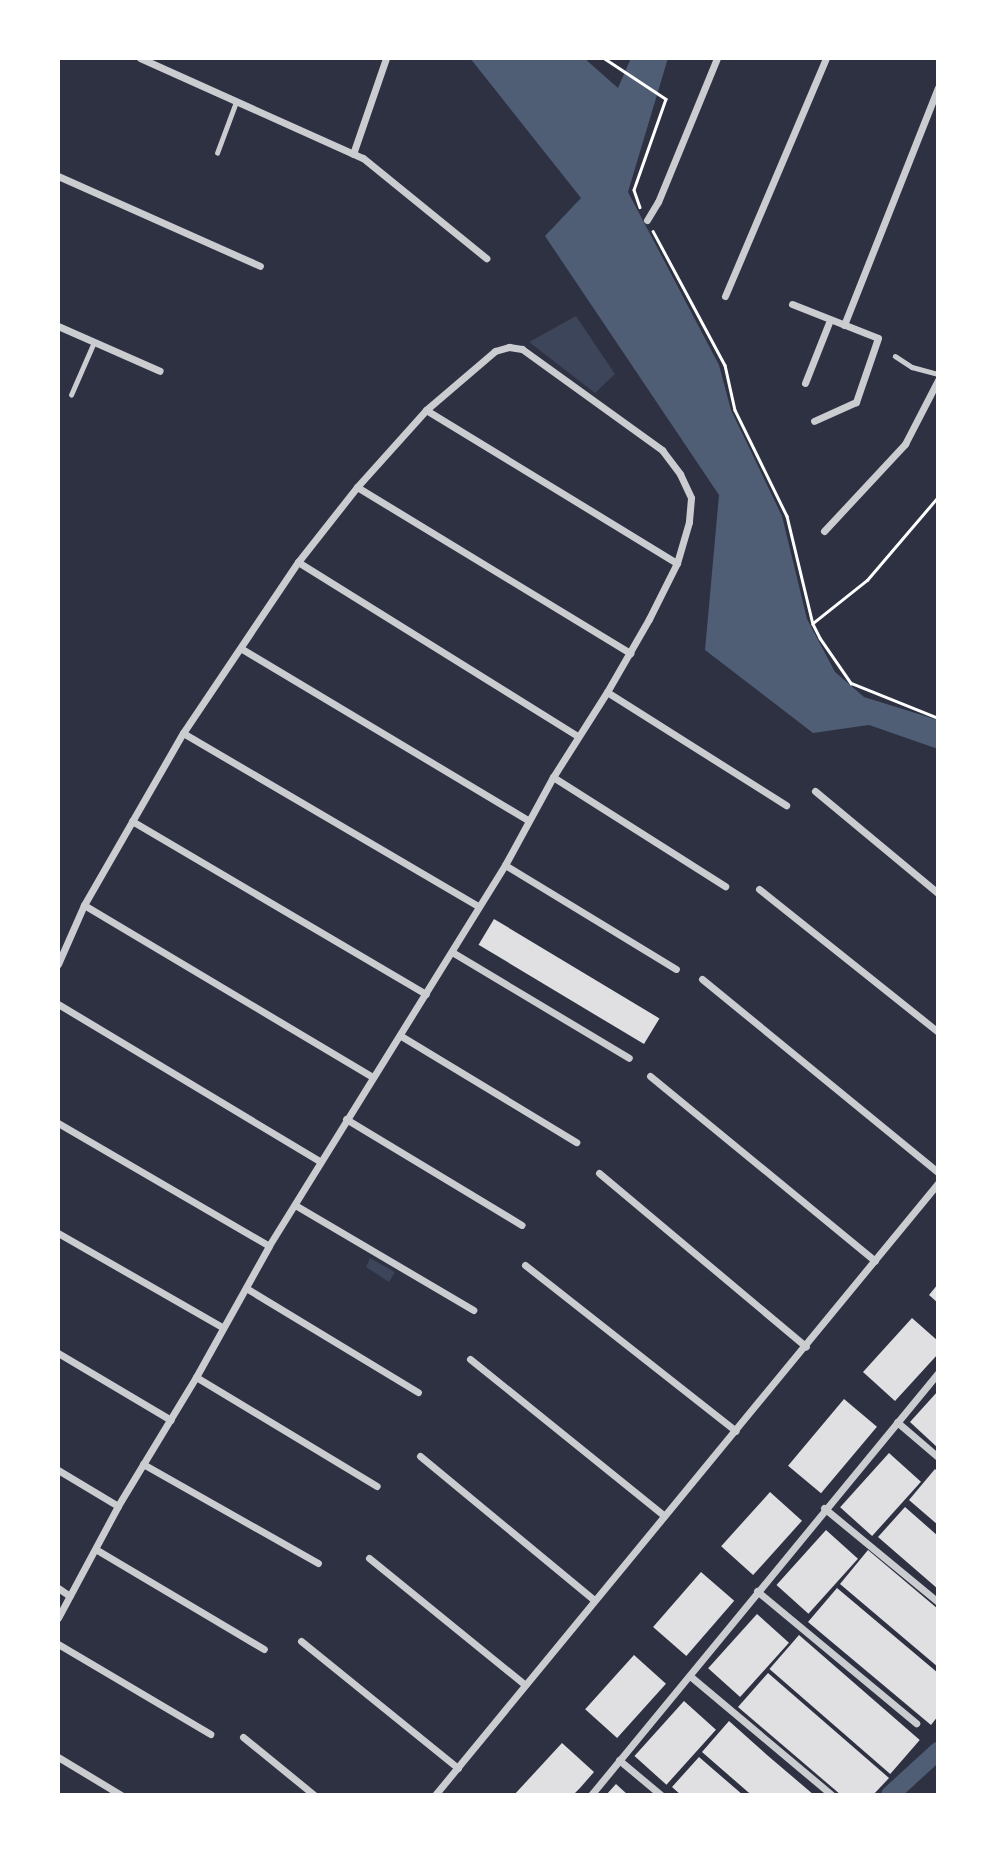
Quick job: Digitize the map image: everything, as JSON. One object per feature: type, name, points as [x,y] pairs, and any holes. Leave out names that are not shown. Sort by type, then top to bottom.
[{"type":"street","points":[[140,58],[354,154],[394,180],[486,258]]},
{"type":"street","points":[[354,154],[386,58]]},
{"type":"street","points":[[647,220],[658,202],[718,58]]},
{"type":"street","points":[[725,296],[826,58]]},
{"type":"street","points":[[844,325],[938,88]]},
{"type":"street","points":[[58,176],[260,266]]},
{"type":"street","points":[[792,304],[878,338],[856,402],[814,421]]},
{"type":"street","points":[[805,383],[830,320]]},
{"type":"street","points":[[58,326],[160,371]]},
{"type":"street","points":[[58,964],[84,905],[183,733],[298,562],[357,487],[426,410],[495,351],[509,347],[522,349],[662,450],[680,474],[691,498],[689,522],[677,563],[630,653],[553,777],[505,865],[401,1036],[319,1161],[269,1246],[196,1377],[118,1506],[97,1550],[58,1618]]},
{"type":"street","points":[[824,531],[905,444],[938,380]]},
{"type":"street","points":[[426,410],[677,563]]},
{"type":"street","points":[[357,487],[630,653]]},
{"type":"street","points":[[298,562],[578,736]]},
{"type":"street","points":[[242,649],[528,820]]},
{"type":"street","points":[[607,692],[786,805]]},
{"type":"street","points":[[183,733],[478,906]]},
{"type":"street","points":[[553,777],[725,886]]},
{"type":"street","points":[[815,791],[938,893]]},
{"type":"street","points":[[132,821],[426,995]]},
{"type":"street","points":[[505,865],[676,969]]},
{"type":"street","points":[[759,889],[938,1032]]},
{"type":"street","points":[[84,905],[372,1077]]},
{"type":"street","points":[[452,952],[629,1058]]},
{"type":"street","points":[[702,979],[938,1172]]},
{"type":"street","points":[[58,1004],[319,1161]]},
{"type":"street","points":[[401,1036],[576,1142]]},
{"type":"street","points":[[650,1076],[875,1261]]},
{"type":"street","points":[[346,1119],[522,1225]]},
{"type":"street","points":[[58,1123],[269,1246]]},
{"type":"street","points":[[599,1173],[806,1347]]},
{"type":"street","points":[[435,1795],[593,1600],[806,1347],[938,1183]]},
{"type":"street","points":[[295,1205],[473,1310]]},
{"type":"street","points":[[58,1233],[222,1327]]},
{"type":"street","points":[[525,1265],[736,1431]]},
{"type":"street","points":[[246,1288],[418,1392]]},
{"type":"street","points":[[58,1353],[171,1420]]},
{"type":"street","points":[[470,1359],[663,1516]]},
{"type":"street","points":[[591,1795],[824,1508],[938,1373]]},
{"type":"street","points":[[196,1377],[377,1486]]},
{"type":"street","points":[[897,1422],[938,1457]]},
{"type":"street","points":[[420,1456],[593,1600]]},
{"type":"street","points":[[143,1464],[318,1563]]},
{"type":"street","points":[[58,1470],[118,1506]]},
{"type":"street","points":[[824,1508],[938,1602]]},
{"type":"street","points":[[97,1550],[264,1649]]},
{"type":"street","points":[[369,1558],[525,1685]]},
{"type":"street","points":[[58,1588],[71,1596]]},
{"type":"street","points":[[757,1591],[916,1723]]},
{"type":"street","points":[[301,1641],[458,1768]]},
{"type":"street","points":[[58,1644],[210,1734]]},
{"type":"street","points":[[690,1676],[832,1795]]},
{"type":"street","points":[[243,1737],[314,1795]]},
{"type":"street","points":[[58,1757],[121,1795]]},
{"type":"street","points":[[619,1760],[662,1795]]},
{"type":"lane","points":[[217,153],[236,101]]},
{"type":"lane","points":[[71,395],[94,342]]},
{"type":"lane","points":[[895,356],[912,367],[938,374]]},
{"type":"path","points":[[604,58],[666,100],[634,190],[647,220],[725,365],[735,410],[787,516],[813,624],[851,683],[887,700],[938,718]]},
{"type":"path","points":[[813,624],[867,580],[938,497]]},
{"type":"shaded area","points":[[470,58],[584,58],[618,88],[631,58],[668,58],[628,192],[719,365],[731,410],[782,516],[807,619],[835,672],[864,697],[938,720],[938,749],[869,725],[813,733],[705,650],[719,495],[545,236],[581,198]]},
{"type":"shaded area","points":[[576,316],[615,374],[595,393],[529,342]]},
{"type":"shaded area","points":[[370,1258],[395,1272],[389,1282],[366,1267]]},
{"type":"building","points":[[494,919],[659,1018],[644,1044],[479,945]]},
{"type":"building","points":[[938,1284],[938,1303],[929,1295]]},
{"type":"building","points":[[912,1318],[938,1341],[938,1354],[895,1401],[863,1372]]},
{"type":"building","points":[[938,1391],[938,1448],[910,1422]]},
{"type":"building","points":[[844,1399],[877,1427],[821,1493],[788,1466]]},
{"type":"building","points":[[889,1453],[921,1482],[872,1536],[840,1507]]},
{"type":"building","points":[[935,1469],[938,1472],[938,1525],[909,1500]]},
{"type":"building","points":[[770,1492],[802,1521],[753,1575],[721,1546]]},
{"type":"building","points":[[905,1507],[938,1536],[938,1589],[878,1537]]},
{"type":"building","points":[[826,1530],[858,1559],[808,1614],[776,1585]]},
{"type":"building","points":[[868,1550],[938,1609],[938,1667],[840,1584]]},
{"type":"building","points":[[701,1572],[734,1601],[686,1656],[653,1627]]},
{"type":"building","points":[[837,1588],[938,1673],[938,1716],[931,1725],[808,1622]]},
{"type":"building","points":[[757,1614],[789,1643],[740,1697],[708,1668]]},
{"type":"building","points":[[799,1635],[920,1740],[890,1774],[769,1669]]},
{"type":"building","points":[[634,1655],[666,1684],[617,1738],[585,1709]]},
{"type":"building","points":[[768,1673],[889,1778],[873,1795],[841,1795],[738,1707]]},
{"type":"building","points":[[684,1701],[716,1730],[666,1785],[634,1756]]},
{"type":"building","points":[[729,1721],[814,1795],[752,1795],[702,1752]]},
{"type":"building","points":[[562,1743],[594,1772],[580,1788],[573,1795],[514,1795]]},
{"type":"building","points":[[699,1757],[743,1795],[681,1795],[672,1787]]},
{"type":"building","points":[[616,1784],[628,1795],[606,1795]]},
{"type":"waterway","points":[[890,1795],[938,1751]]}]
